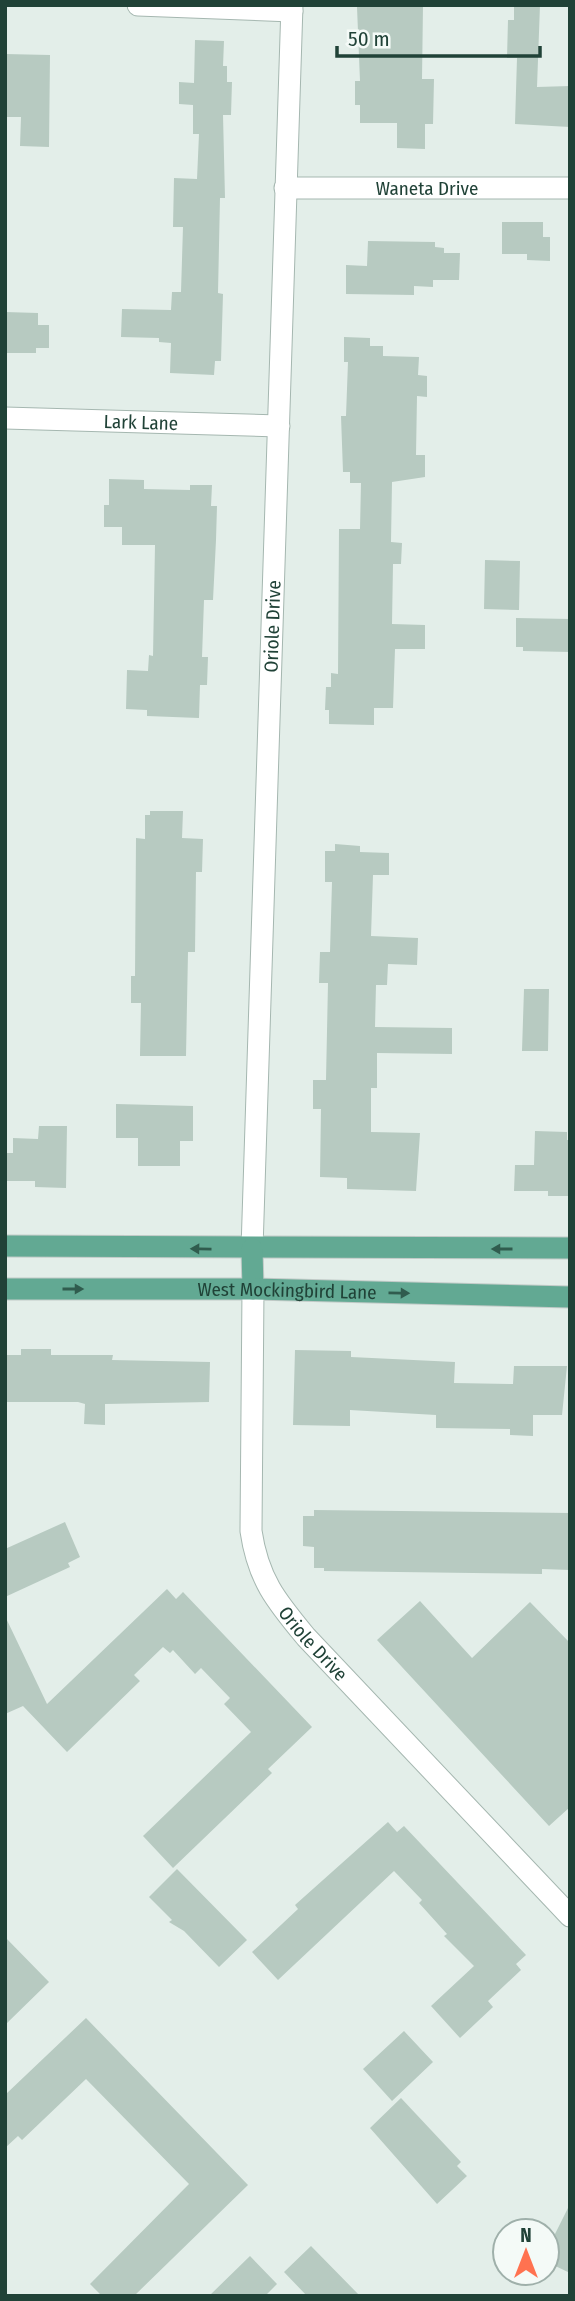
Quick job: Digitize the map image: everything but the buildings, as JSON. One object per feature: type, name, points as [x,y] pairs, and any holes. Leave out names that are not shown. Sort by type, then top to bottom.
[{"type":"main road","points":[[5,1246],[252,1249],[570,1248]]},
{"type":"main road","points":[[252,1249],[253,1289]]},
{"type":"main road","name":"West Mockingbird Lane","points":[[5,1289],[253,1289],[570,1297]]},
{"type":"street","points":[[138,5],[292,8]]},
{"type":"street","name":"Oriole Drive","points":[[252,1249],[292,8]]},
{"type":"street","name":"Waneta Drive","points":[[285,188],[570,188]]},
{"type":"street","name":"Lark Lane","points":[[5,418],[279,426]]},
{"type":"street","name":"Oriole Drive","points":[[253,1289],[251,1531],[255,1561],[271,1595],[325,1657],[570,1916]]}]
